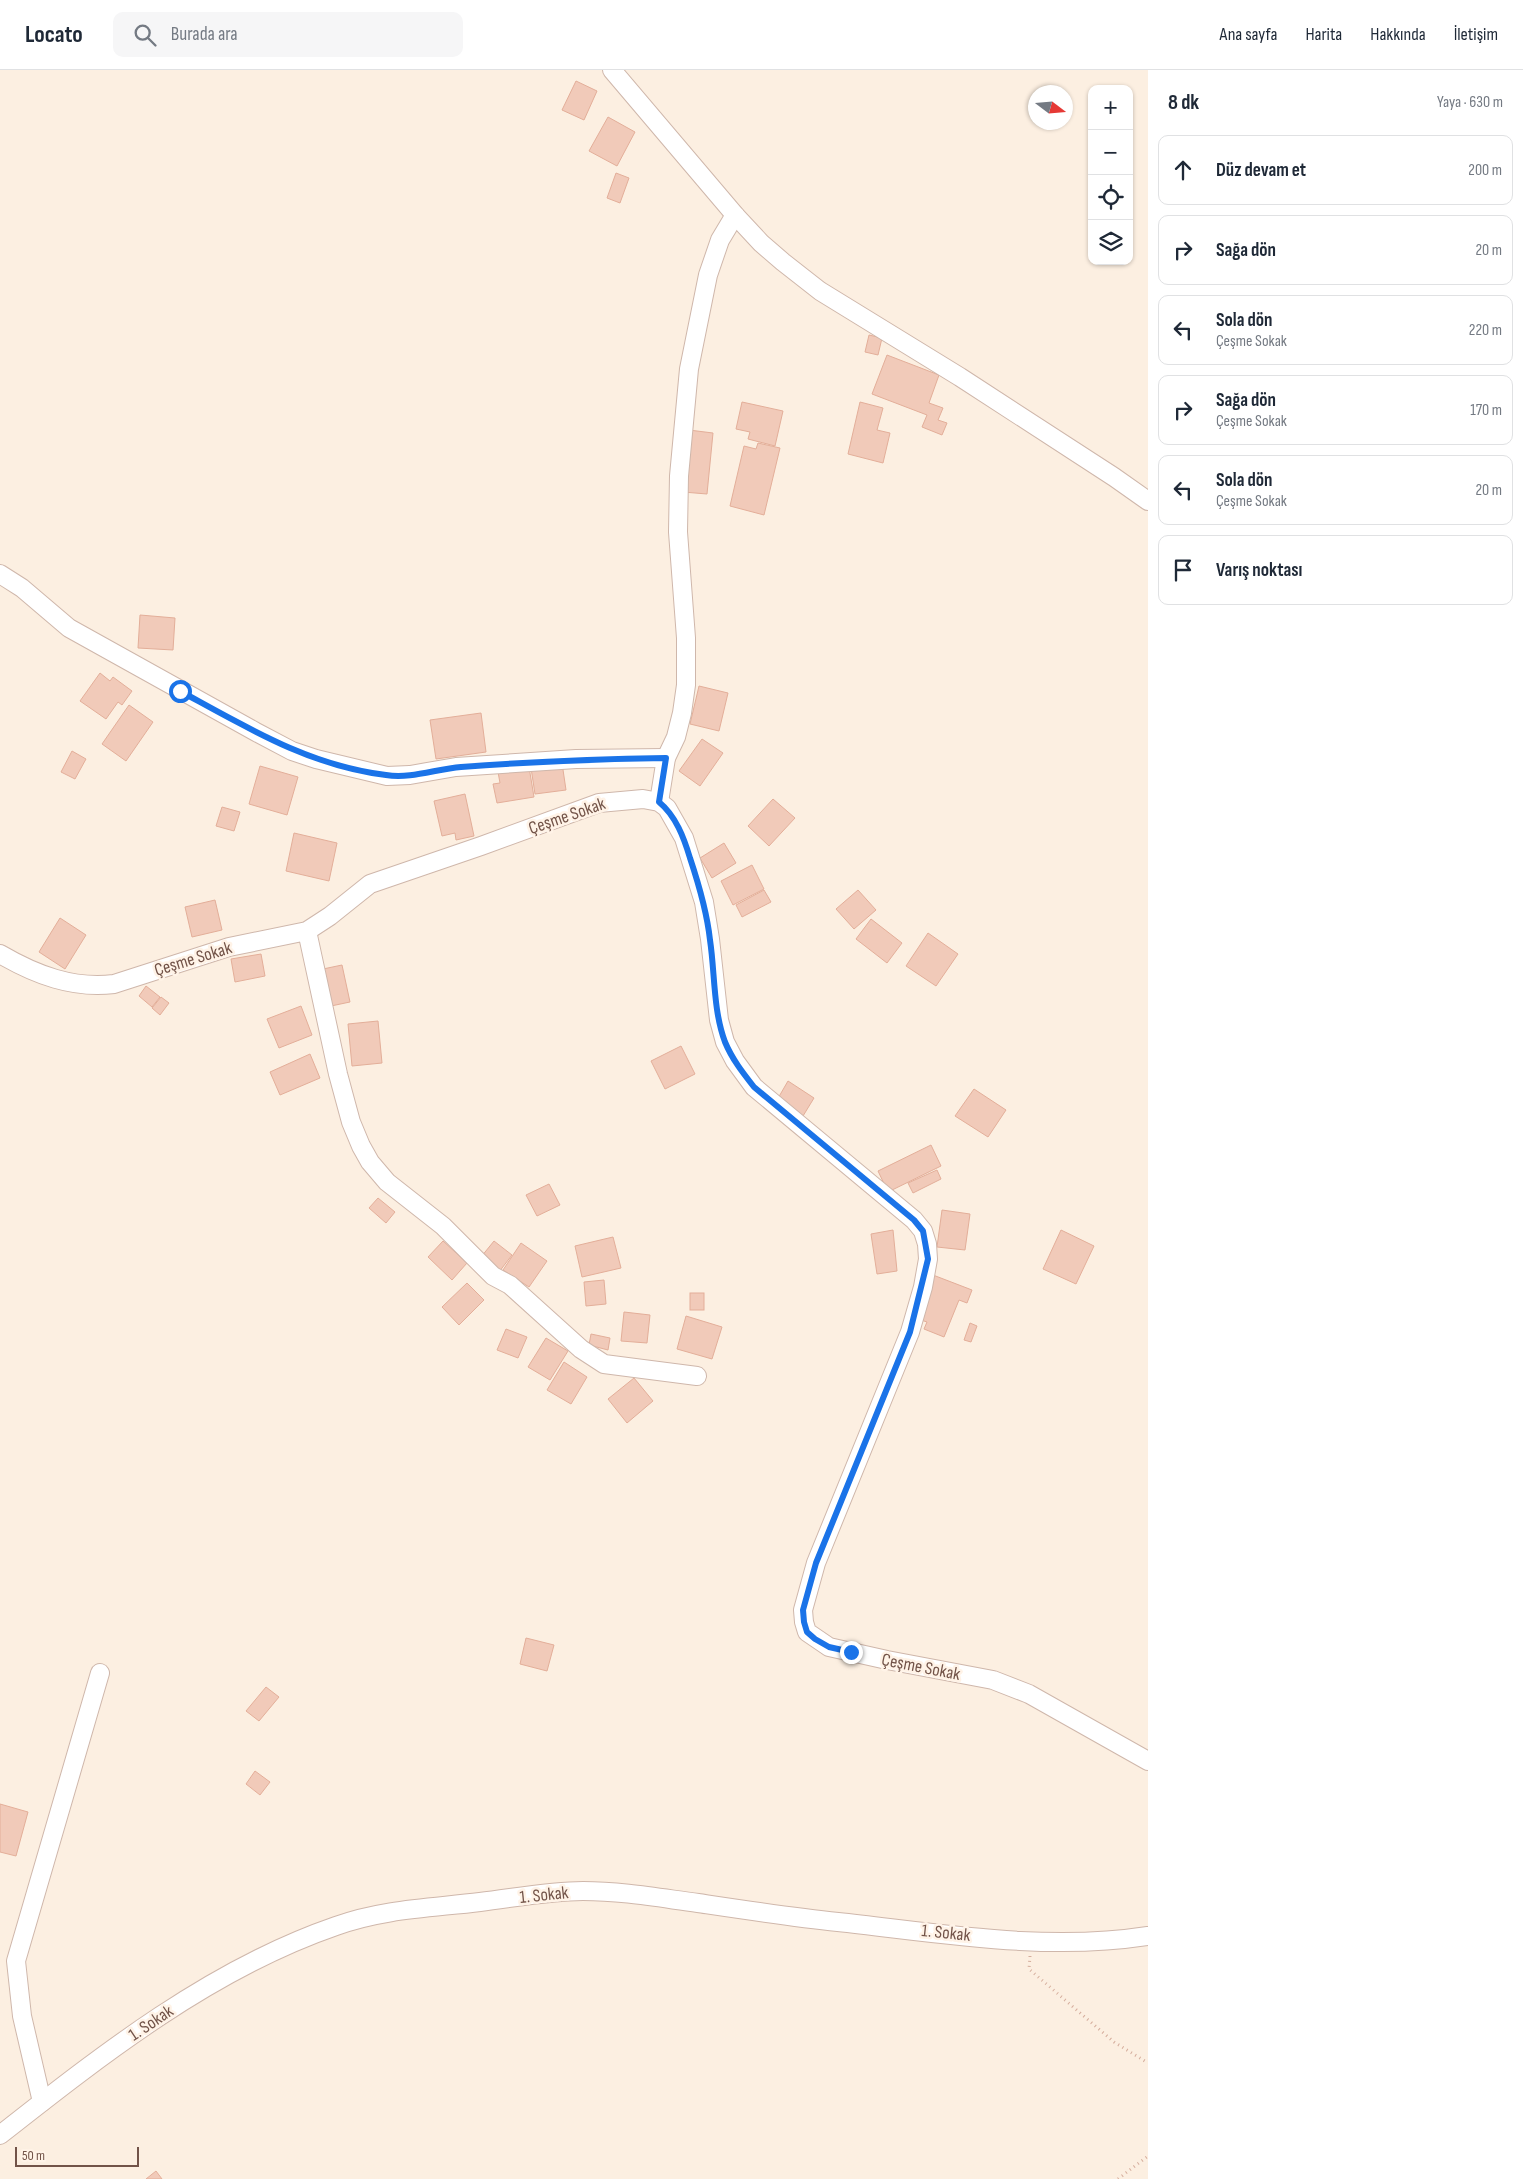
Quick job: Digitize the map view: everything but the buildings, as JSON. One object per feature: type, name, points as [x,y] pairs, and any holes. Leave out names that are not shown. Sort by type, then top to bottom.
[{"type":"street","points":[[612,70],[760,243],[820,291],[960,377],[1148,501]]},
{"type":"street","points":[[659,802],[666,758],[676,737],[686,685],[686,638],[678,532],[679,476],[688,378],[708,276],[720,240],[735,215]]},
{"type":"street","points":[[0,574],[22,588],[69,628],[256,732],[292,751],[316,759],[387,776],[410,775],[456,767],[576,759],[666,758]]},
{"type":"street","name":"Çeşme Sokak","points":[[0,954],[39,974],[79,985],[98,986],[114,984],[230,947],[307,932],[370,884],[482,846],[599,803],[643,799],[659,802],[667,808],[684,838],[704,902],[719,1020],[725,1042],[735,1061],[754,1087],[914,1220],[923,1231],[927,1244],[928,1259],[910,1332],[816,1563],[803,1610],[807,1632],[829,1647],[895,1662],[993,1680],[1029,1694],[1148,1761]]},
{"type":"street","points":[[307,932],[338,1074],[351,1122],[370,1162],[387,1182],[443,1226],[493,1276],[510,1285],[582,1349],[604,1364],[697,1376]]},
{"type":"street","points":[[42,2102],[22,2016],[16,1961],[100,1673]]},
{"type":"street","name":"1. Sokak","points":[[0,2134],[176,2006],[235,1971],[337,1925],[411,1908],[554,1893],[581,1891],[612,1892],[791,1917],[977,1937],[1095,1942],[1148,1936]]},
{"type":"path","points":[[1030,1940],[1029,1968],[1114,2042],[1148,2063]]},
{"type":"path","points":[[1118,2179],[1148,2156]]},
{"type":"route","points":[[180,691],[292,751],[350,768],[387,776],[410,775],[456,767],[576,759],[666,758],[659,802],[667,808],[684,838],[704,902],[719,1020],[725,1042],[735,1061],[754,1087],[914,1220],[923,1231],[927,1244],[928,1259],[923,1287],[910,1332],[816,1563],[803,1610],[807,1632],[829,1647],[851,1652]]}]
